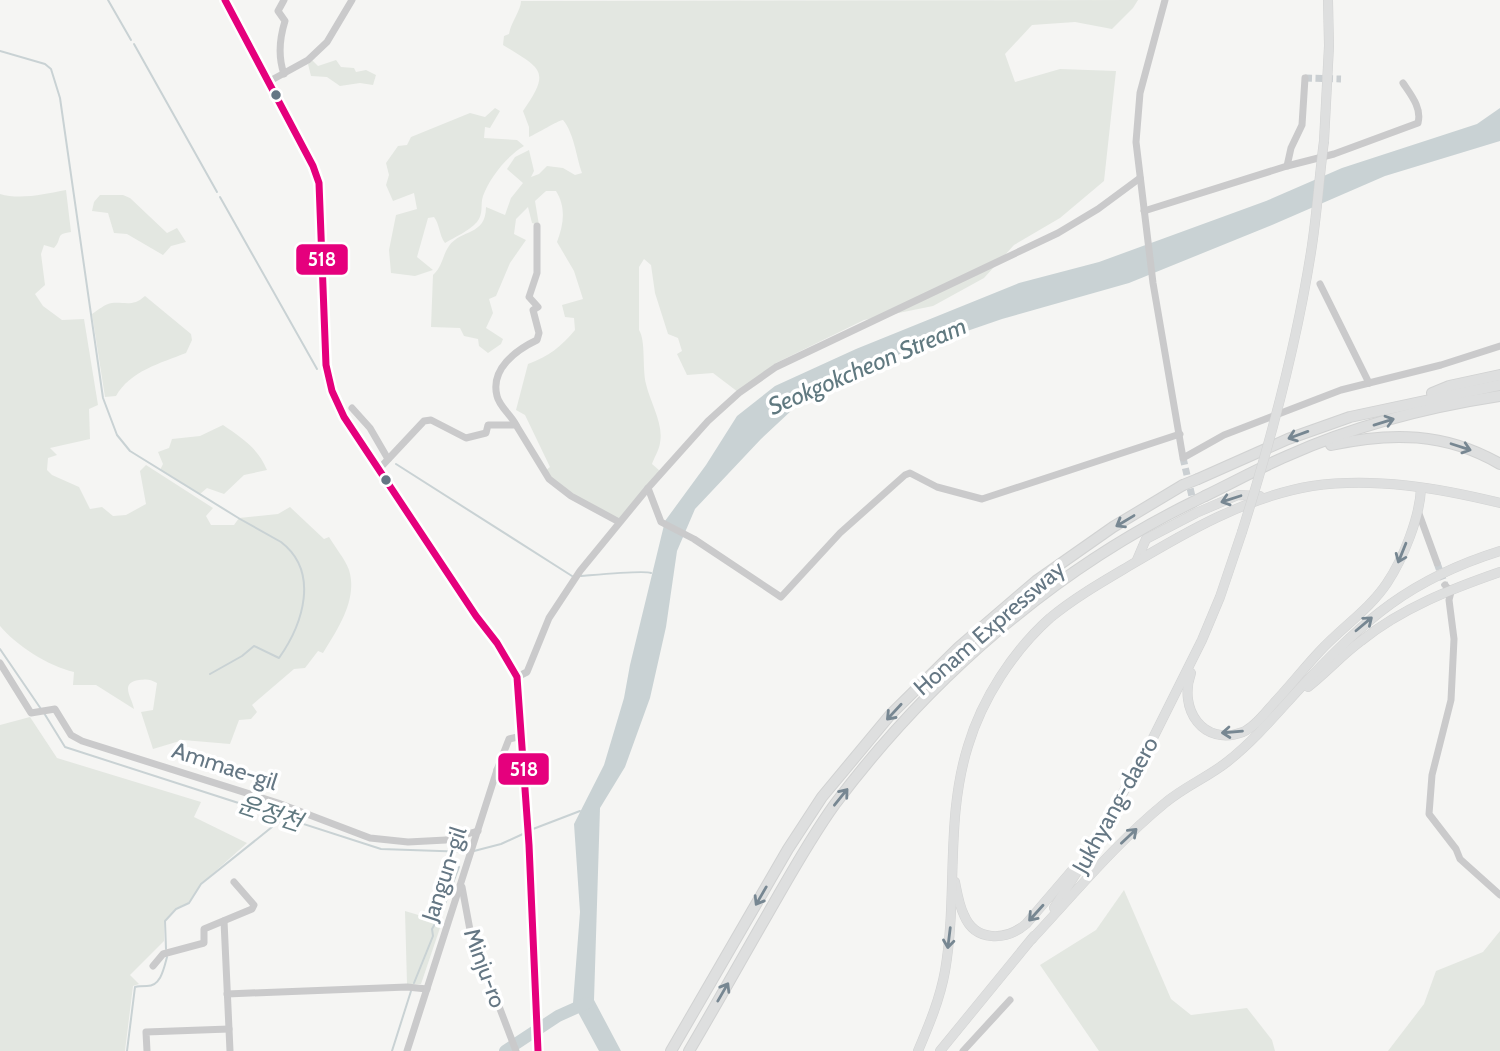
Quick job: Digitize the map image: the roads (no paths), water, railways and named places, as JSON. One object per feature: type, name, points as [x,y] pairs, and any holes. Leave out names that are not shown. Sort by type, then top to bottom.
[{"type":"highway","points":[[1410,402],[1449,386],[1500,375]]},
{"type":"highway","name":"Honam Expressway","points":[[671,1051],[788,849],[822,797],[891,714],[960,647],[1036,581],[1113,527],[1183,485],[1288,439],[1350,417],[1410,402],[1500,385]]},
{"type":"highway","name":"Honam Expressway","points":[[689,1051],[799,859],[834,805],[898,729],[952,673],[1051,587],[1145,525],[1285,456],[1325,440],[1420,412],[1500,396]]},
{"type":"highway","points":[[1253,473],[1331,445],[1369,437],[1434,439],[1470,449],[1500,464]]},
{"type":"main road","name":"Minju-ro","points":[[225,0],[313,166],[319,183],[328,382],[344,417],[476,616],[498,643],[517,677],[538,1050]]},
{"type":"main road","name":"Jukhyang-daero","points":[[940,1051],[1032,939],[1065,894],[1136,771],[1202,640],[1220,597],[1274,426],[1296,332],[1311,249],[1324,141],[1329,46],[1328,0]]},
{"type":"main road","points":[[918,1051],[937,1006],[945,970],[950,926],[956,798],[961,768],[972,731],[1008,666],[1049,619],[1068,604],[1199,526],[1269,497],[1313,486],[1360,483],[1448,490],[1500,503]]},
{"type":"main road","points":[[1202,640],[1188,681],[1186,698],[1190,710],[1197,722],[1212,732],[1243,732],[1258,720],[1319,651],[1373,602],[1401,558],[1418,511],[1421,488]]},
{"type":"main road","points":[[1032,939],[1122,842],[1167,802],[1227,762],[1360,626],[1404,593],[1437,573],[1500,551]]},
{"type":"main road","points":[[1282,708],[1360,641],[1394,617],[1448,588],[1500,572]]},
{"type":"main road","points":[[952,870],[964,917],[971,926],[981,934],[1005,936],[1026,924],[1096,842]]},
{"type":"street","points":[[284,0],[278,10],[285,21],[281,35],[284,74]]},
{"type":"street","points":[[268,82],[308,60],[327,42],[352,0]]},
{"type":"street","points":[[1165,0],[1140,93],[1136,142],[1153,283],[1184,458],[1224,435],[1341,390],[1441,365],[1500,346]]},
{"type":"street","points":[[1287,166],[1301,125],[1305,78]]},
{"type":"street","points":[[1144,211],[1334,154],[1418,123],[1420,118],[1416,103],[1403,83]]},
{"type":"street","points":[[517,677],[527,672],[549,618],[580,571],[648,488],[708,421],[739,393],[776,367],[1058,233],[1098,209],[1140,178]]},
{"type":"street","points":[[537,226],[537,273],[529,297],[538,307],[533,310],[539,333],[537,340],[514,353],[500,371],[496,387],[497,399],[549,479],[571,496],[620,522]]},
{"type":"street","points":[[1320,284],[1369,383]]},
{"type":"street","points":[[352,408],[370,428],[387,460]]},
{"type":"street","points":[[379,469],[424,421],[431,420],[466,438],[486,433],[488,425],[516,425]]},
{"type":"street","points":[[648,488],[661,523],[688,536],[781,597],[840,533],[905,475],[910,473],[937,487],[982,499],[1180,434]]},
{"type":"street","points":[[1418,511],[1437,563]]},
{"type":"street","points":[[1448,588],[1454,639],[1451,700],[1432,775],[1429,814],[1456,849],[1460,859],[1500,895]]},
{"type":"street","name":"Ammae-gil","points":[[0,663],[31,713],[55,709],[71,735],[82,741],[278,803],[370,838],[408,842],[476,835]]},
{"type":"street","name":"Jangun-gil","points":[[407,1051],[497,770],[509,739],[522,736]]},
{"type":"street","points":[[497,770],[522,755]]},
{"type":"street","points":[[153,966],[163,954],[204,943],[204,929],[252,909],[254,905],[250,898],[234,881]]},
{"type":"street","name":"Minju-ro","points":[[461,883],[470,930],[516,1051]]},
{"type":"street","points":[[224,921],[230,1051]]},
{"type":"street","points":[[227,994],[407,987],[427,989]]},
{"type":"street","points":[[963,1051],[1010,1000]]},
{"type":"street","points":[[147,1051],[146,1032],[229,1030]]},
{"type":"water","name":"Seokgokcheon Stream","points":[[1500,108],[1500,141],[1385,176],[1129,283],[1002,319],[880,361],[807,396],[761,439],[695,509],[677,551],[666,627],[650,698],[625,767],[600,808],[594,1000],[621,1051],[599,1051],[573,1003],[580,912],[574,824],[604,765],[624,698],[665,521],[706,465],[737,416],[775,386],[856,349],[1019,283],[1099,262],[1266,201],[1342,168],[1477,124]]},
{"type":"waterway","points":[[108,0],[131,40]]},
{"type":"waterway","points":[[134,44],[217,192]]},
{"type":"waterway","points":[[0,51],[45,64],[51,69],[60,98],[103,398],[117,435],[130,451],[281,542],[293,554],[301,568],[304,598],[295,630],[279,658],[254,646],[210,674]]},
{"type":"waterway","points":[[220,197],[317,369]]},
{"type":"waterway","points":[[396,464],[572,576]]},
{"type":"waterway","points":[[581,576],[651,573]]},
{"type":"waterway","name":"운정천","points":[[0,649],[41,709]]},
{"type":"waterway","name":"운정천","points":[[44,713],[65,747],[381,849],[469,852]]},
{"type":"waterway","name":"운정천","points":[[533,829],[580,811]]},
{"type":"waterway","points":[[276,823],[284,819]]},
{"type":"waterway","points":[[166,949],[165,921],[176,909],[189,903],[201,884],[272,827]]},
{"type":"waterway","name":"운정천","points":[[474,851],[501,844],[525,833]]},
{"type":"waterway","points":[[414,983],[433,936],[432,929],[442,912],[459,867]]},
{"type":"waterway","points":[[127,1051],[135,987],[156,983],[167,957]]},
{"type":"waterway","points":[[392,1051],[411,991]]},
{"type":"waterway","points":[[505,1051],[558,1016],[587,1003]]},
{"type":"tunnel","points":[[1305,78],[1341,79]]},
{"type":"tunnel","points":[[1183,458],[1194,505]]},
{"type":"tunnel","points":[[1437,563],[1445,585]]}]
